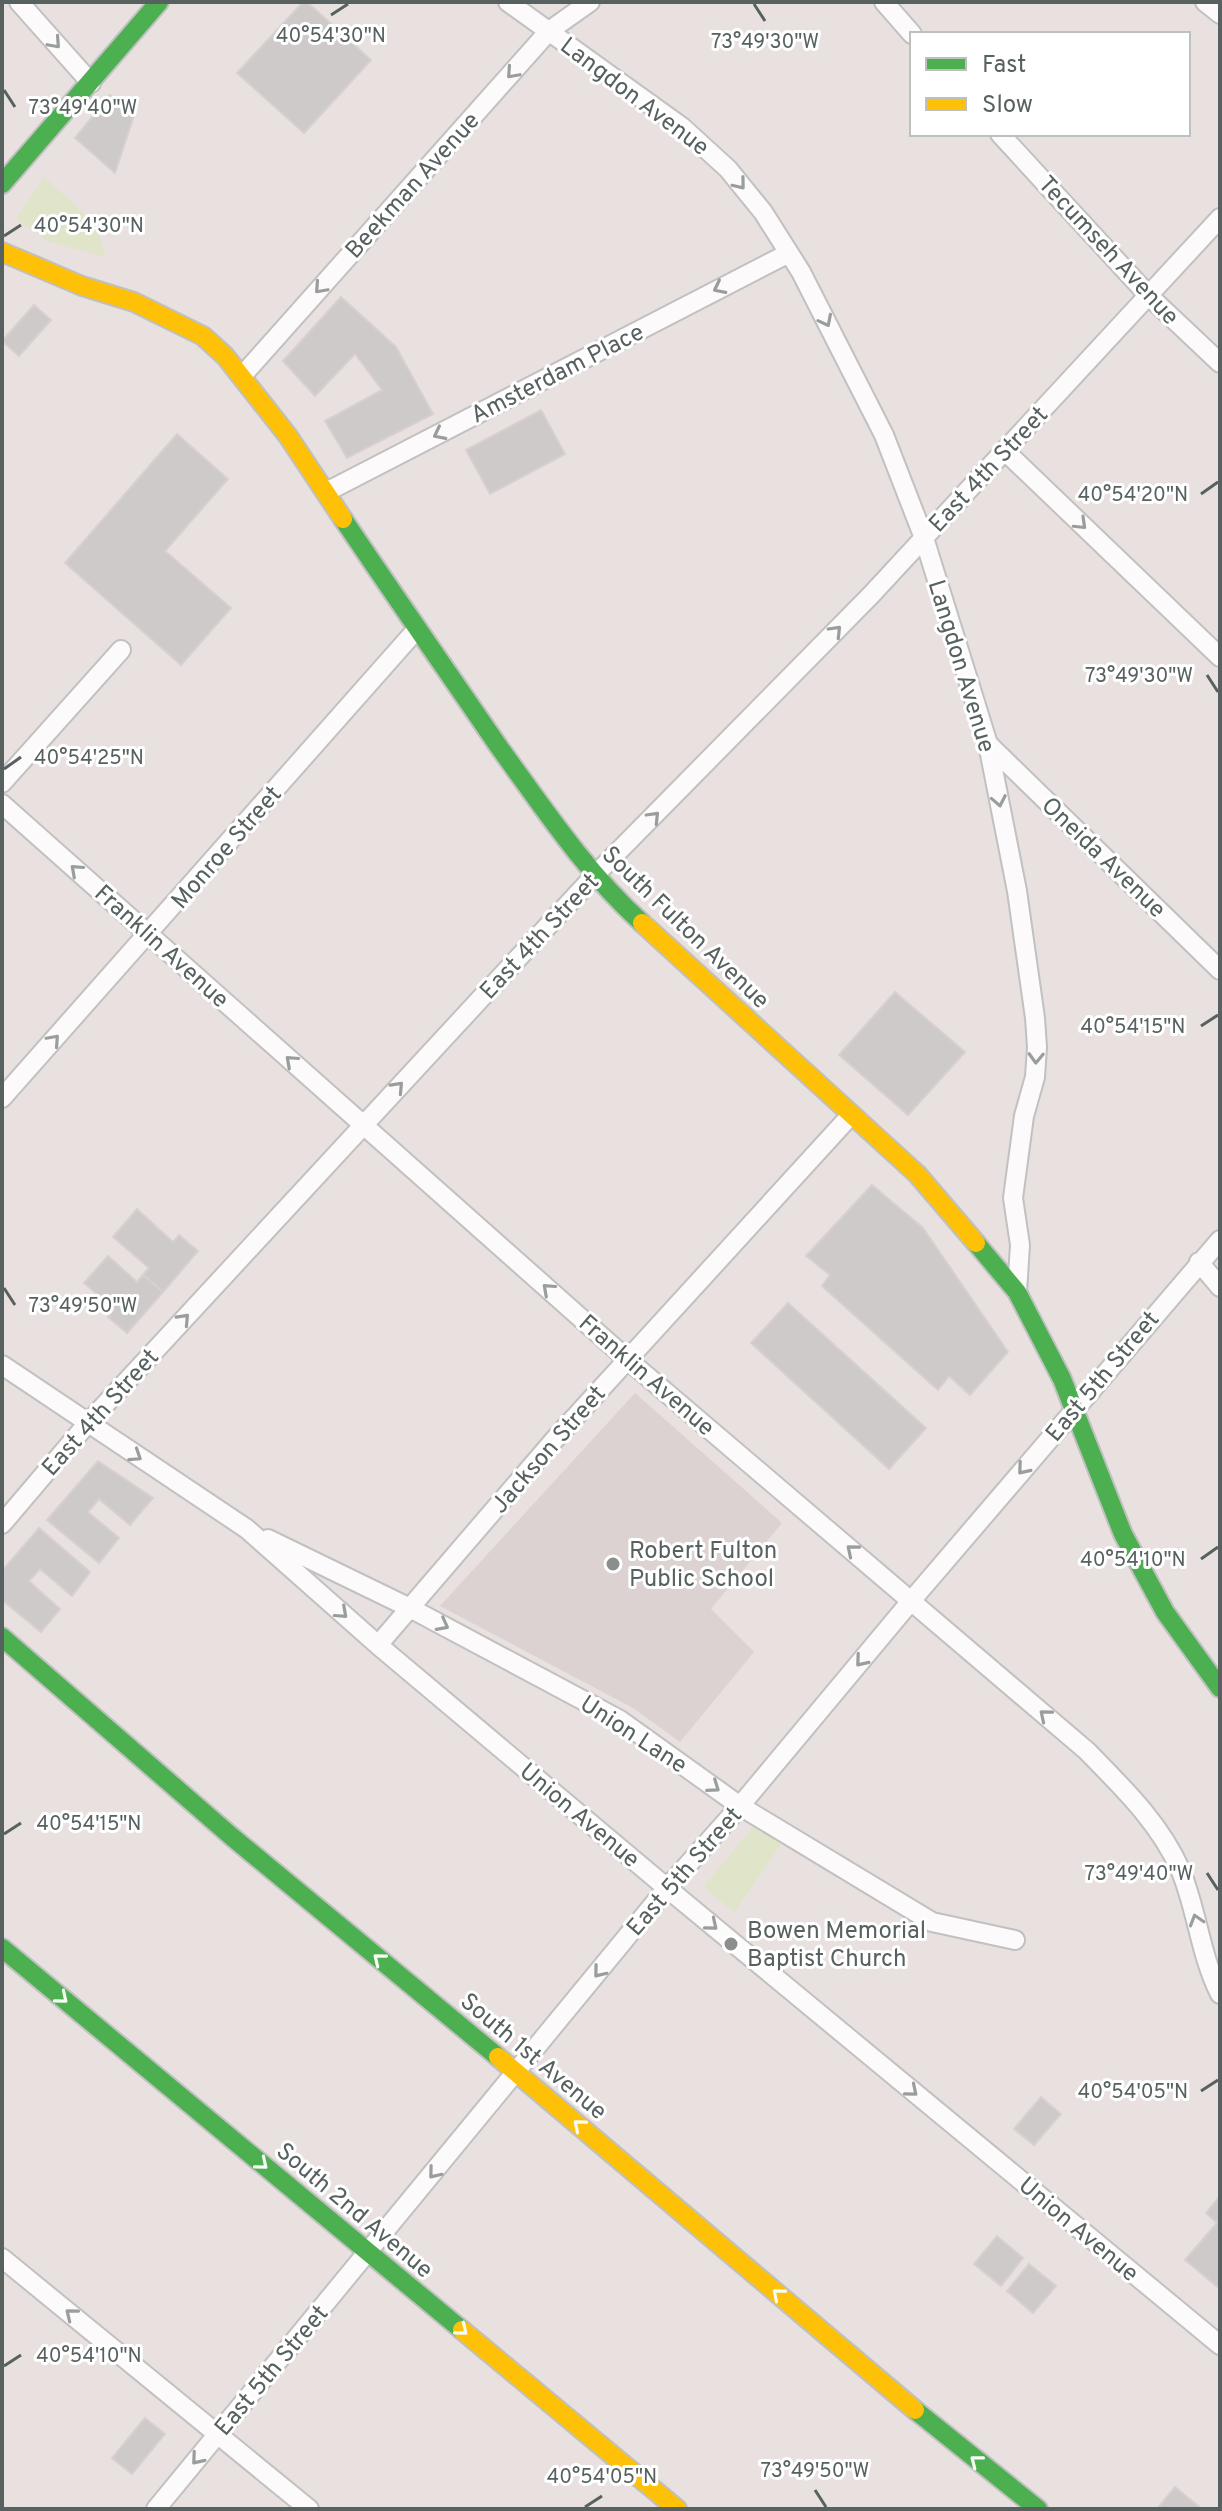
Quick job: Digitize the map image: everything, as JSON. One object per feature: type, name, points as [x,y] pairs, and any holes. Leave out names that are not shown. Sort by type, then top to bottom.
[{"type":"street","points":[[19,2],[91,83]]},
{"type":"street","name":"Langdon Avenue","points":[[508,2],[682,127],[728,169],[763,212],[801,272],[884,435],[924,538],[988,744],[1017,891],[1037,1047],[1035,1077],[1024,1116],[1013,1198],[1020,1245],[1017,1292]]},
{"type":"street","name":"Beekman Avenue","points":[[242,376],[549,31],[590,2]]},
{"type":"street","points":[[884,2],[910,32]]},
{"type":"street","points":[[1205,2],[1220,14]]},
{"type":"street","points":[[2,184],[91,83],[154,5]]},
{"type":"street","name":"Tecumseh Avenue","points":[[1002,136],[1149,296],[1220,363]]},
{"type":"street","name":"East 4th Street","points":[[2,1524],[87,1424],[595,875],[871,595],[1220,218]]},
{"type":"street","name":"South Fulton Avenue","points":[[2,252],[82,286],[134,302],[203,336],[242,376],[288,436],[417,629],[556,827],[609,893],[917,1174],[1017,1292],[1062,1379],[1123,1534],[1165,1612],[1220,1688]]},
{"type":"street","name":"Amsterdam Place","points":[[325,490],[789,253]]},
{"type":"street","points":[[1005,451],[1220,657]]},
{"type":"street","name":"Monroe Street","points":[[2,1098],[417,629]]},
{"type":"street","points":[[2,783],[121,650]]},
{"type":"street","name":"Oneida Avenue","points":[[988,744],[1220,970]]},
{"type":"street","name":"Franklin Avenue","points":[[2,804],[628,1360],[1087,1751],[1147,1814],[1180,1868],[1211,1977],[1220,1994]]},
{"type":"street","name":"Jackson Street","points":[[378,1645],[555,1439],[851,1115]]},
{"type":"street","name":"East 5th Street","points":[[156,2509],[667,1888],[1220,1240]]},
{"type":"street","points":[[1199,1262],[1220,1287]]},
{"type":"street","name":"Union Avenue","points":[[2,1365],[247,1529],[378,1645],[667,1888],[1220,2345]]},
{"type":"street","name":"Union Lane","points":[[247,1529],[410,1608],[620,1720],[740,1806],[932,1922],[1015,1940]]},
{"type":"street","name":"South 1st Avenue","points":[[2,1637],[231,1836],[517,2072],[950,2440],[1038,2509]]},
{"type":"street","name":"South 2nd Avenue","points":[[2,1948],[677,2509]]},
{"type":"street","points":[[2,2258],[309,2509]]},
{"type":"shaded area","name":"Robert Fulton Public School","points":[[635,1393],[782,1523],[711,1609],[754,1652],[680,1742],[633,1708],[440,1606]]},
{"type":"green space","points":[[44,177],[95,224],[106,257],[49,242],[16,219]]},
{"type":"green space","points":[[754,1826],[781,1844],[734,1913],[704,1886]]},
{"type":"building","points":[[303,2],[307,2],[371,60],[304,133],[237,73]]},
{"type":"building","points":[[110,95],[134,115],[115,173],[75,138]]},
{"type":"building","points":[[341,297],[396,347],[433,414],[347,458],[325,421],[382,390],[355,354],[315,396],[283,361]]},
{"type":"building","points":[[34,305],[51,320],[19,356],[2,341]]},
{"type":"building","points":[[541,410],[565,454],[490,494],[466,450]]},
{"type":"building","points":[[177,434],[228,479],[165,551],[231,608],[181,665],[65,563]]},
{"type":"building","points":[[895,992],[965,1052],[908,1115],[839,1055]]},
{"type":"building","points":[[872,1185],[923,1228],[1008,1352],[970,1395],[949,1376],[938,1390],[822,1286],[830,1275],[806,1256]]},
{"type":"building","points":[[137,1209],[173,1242],[179,1235],[198,1251],[163,1292],[143,1275],[149,1268],[113,1237]]},
{"type":"building","points":[[108,1256],[137,1282],[143,1275],[163,1292],[127,1333],[108,1317],[114,1309],[84,1283]]},
{"type":"building","points":[[788,1303],[926,1428],[889,1469],[751,1343]]},
{"type":"building","points":[[98,1461],[153,1498],[130,1525],[99,1499],[88,1512],[119,1538],[99,1563],[47,1520]]},
{"type":"building","points":[[39,1528],[90,1572],[72,1596],[40,1569],[29,1581],[60,1609],[41,1632],[2,1600],[2,1571]]},
{"type":"building","points":[[1041,2097],[1061,2114],[1034,2145],[1014,2129]]},
{"type":"building","points":[[1220,2196],[1220,2289],[1185,2260],[1217,2223],[1206,2213]]},
{"type":"building","points":[[997,2236],[1023,2258],[1001,2286],[974,2264]]},
{"type":"building","points":[[1029,2264],[1056,2286],[1033,2313],[1007,2291]]},
{"type":"building","points":[[145,2418],[165,2434],[132,2474],[112,2458]]},
{"type":"building","points":[[1175,2487],[1202,2509],[1157,2509]]},
{"type":"traffic: fast","points":[[2,184],[159,2]]},
{"type":"traffic: fast","points":[[343,519],[549,816],[602,882],[642,923]]},
{"type":"traffic: fast","points":[[976,1243],[1017,1292],[1062,1379],[1123,1534],[1165,1612],[1220,1688]]},
{"type":"traffic: fast","points":[[2,1637],[231,1836],[498,2057]]},
{"type":"traffic: fast","points":[[2,1948],[462,2330]]},
{"type":"traffic: fast","points":[[915,2410],[1038,2509]]},
{"type":"traffic: slow","points":[[2,252],[82,286],[134,302],[203,336],[225,356],[288,436],[343,519]]},
{"type":"traffic: slow","points":[[642,923],[917,1174],[976,1243]]},
{"type":"traffic: slow","points":[[498,2057],[915,2410]]},
{"type":"traffic: slow","points":[[462,2330],[677,2509]]},
{"type":"place","name":"Robert Fulton Public School","points":[[613,1564]]},
{"type":"place","name":"Bowen Memorial Baptist Church","points":[[731,1944]]}]
